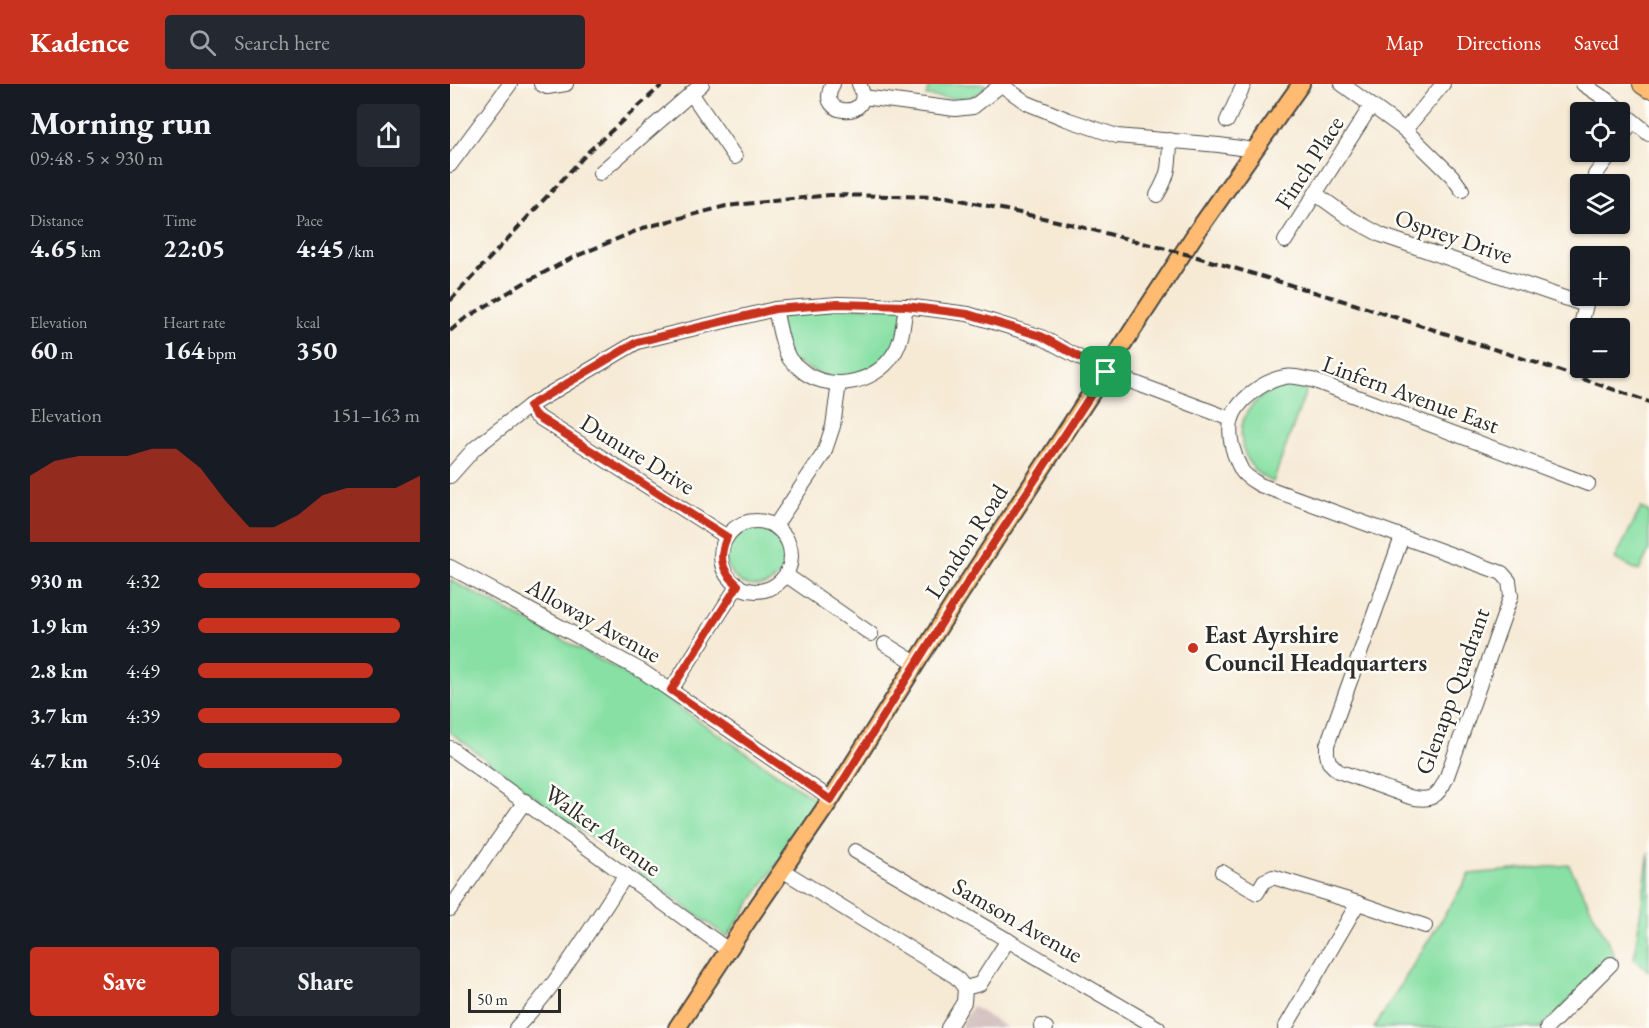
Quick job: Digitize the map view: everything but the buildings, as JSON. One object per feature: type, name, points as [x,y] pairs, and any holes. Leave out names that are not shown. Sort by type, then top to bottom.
[{"type":"highway","points":[[1643,84],[1649,88]]},
{"type":"main road","name":"London Road","points":[[677,1028],[831,800],[964,587],[1196,233],[1301,84]]},
{"type":"street","points":[[450,165],[510,84]]},
{"type":"street","points":[[541,84],[547,87],[566,84]]},
{"type":"street","points":[[833,84],[830,91],[831,102],[843,111],[858,106],[861,90],[956,109],[973,107],[1000,85],[1027,103],[1117,136],[1254,150]]},
{"type":"street","points":[[1227,121],[1244,84]]},
{"type":"street","points":[[1342,84],[1405,130],[1452,176],[1462,190]]},
{"type":"street","points":[[1405,130],[1443,84]]},
{"type":"street","points":[[1583,84],[1610,102],[1649,134]]},
{"type":"street","points":[[600,173],[697,89],[735,157]]},
{"type":"street","name":"Finch Place","points":[[1285,241],[1371,106]]},
{"type":"street","points":[[1630,125],[1633,121]]},
{"type":"street","points":[[1157,195],[1169,171],[1170,140]]},
{"type":"street","name":"Osprey Drive","points":[[1316,194],[1348,217],[1381,235],[1570,295]]},
{"type":"street","points":[[450,476],[475,448],[529,406],[637,342],[775,309],[838,304],[906,306],[968,314],[1041,336],[1106,372],[1231,419],[1230,435],[1234,453],[1243,473],[1260,485],[1402,537]]},
{"type":"street","points":[[775,309],[782,341],[790,360],[804,373],[823,382],[839,383],[866,378],[881,369],[893,355],[901,340],[906,306]]},
{"type":"street","name":"Linfern Avenue East","points":[[1231,419],[1252,392],[1266,383],[1287,376],[1312,380],[1587,484]]},
{"type":"street","points":[[775,526],[824,453],[833,426],[839,383]]},
{"type":"street","name":"Dunure Drive","points":[[529,406],[535,415],[727,537]]},
{"type":"street","points":[[765,522],[775,526],[789,543],[791,554],[786,575],[779,583],[758,591],[748,590],[738,585],[729,578],[721,558],[722,547],[727,537],[743,523],[765,522]]},
{"type":"street","name":"Glenapp Quadrant","points":[[1402,537],[1502,573],[1509,580],[1511,596],[1446,779],[1438,794],[1430,799],[1410,797],[1338,771],[1329,762],[1327,754],[1327,745],[1402,537]]},
{"type":"street","name":"Alloway Avenue","points":[[450,567],[642,671],[831,800]]},
{"type":"street","points":[[786,575],[871,634]]},
{"type":"street","points":[[671,690],[738,585]]},
{"type":"street","points":[[885,644],[916,663]]},
{"type":"street","name":"Walker Avenue","points":[[450,748],[728,950]]},
{"type":"street","points":[[450,909],[525,801]]},
{"type":"street","name":"Samson Avenue","points":[[855,851],[1158,1028]]},
{"type":"street","points":[[782,870],[956,976],[965,988],[964,1002],[948,1028]]},
{"type":"street","points":[[1222,872],[1257,893],[1263,881],[1273,876],[1425,926]]},
{"type":"street","points":[[516,1028],[552,985],[626,875]]},
{"type":"street","points":[[1285,1028],[1358,903]]},
{"type":"street","points":[[965,988],[980,984],[1008,940]]},
{"type":"street","points":[[1547,1028],[1611,964]]},
{"type":"shaded area","points":[[972,1006],[1007,1028],[960,1028]]},
{"type":"green space","points":[[930,84],[986,84],[976,95],[960,99],[926,96]]},
{"type":"green space","points":[[906,306],[901,340],[881,369],[839,383],[790,360],[775,309]]},
{"type":"green space","points":[[1285,384],[1307,388],[1273,482],[1258,473],[1249,462],[1243,447],[1241,431],[1246,415],[1257,400]]},
{"type":"green space","points":[[1641,508],[1649,512],[1649,550],[1639,571],[1615,559]]},
{"type":"green space","points":[[756,526],[773,531],[781,539],[786,556],[781,573],[773,581],[756,586],[739,581],[731,573],[726,556],[731,539],[739,531]]},
{"type":"green space","points":[[450,580],[638,680],[819,802],[727,937],[450,732]]},
{"type":"green space","points":[[1649,852],[1649,971],[1634,959]]},
{"type":"green space","points":[[1569,865],[1615,956],[1541,1028],[1374,1028],[1470,874]]},
{"type":"railway","points":[[450,301],[589,151],[663,84]]},
{"type":"railway","points":[[450,331],[463,320],[524,283],[572,258],[643,228],[726,206],[830,195],[947,197],[1070,224],[1197,257],[1354,304],[1649,402]]},
{"type":"place","name":"East Ayrshire Council Headquarters","points":[[1193,648]]},
{"type":"route","points":[[838,304],[906,306],[968,314],[1041,336],[1106,372],[958,597],[831,800],[671,690],[738,585],[729,578],[721,558],[722,547],[727,537],[535,415],[529,406],[637,342],[775,309],[838,304]]}]
